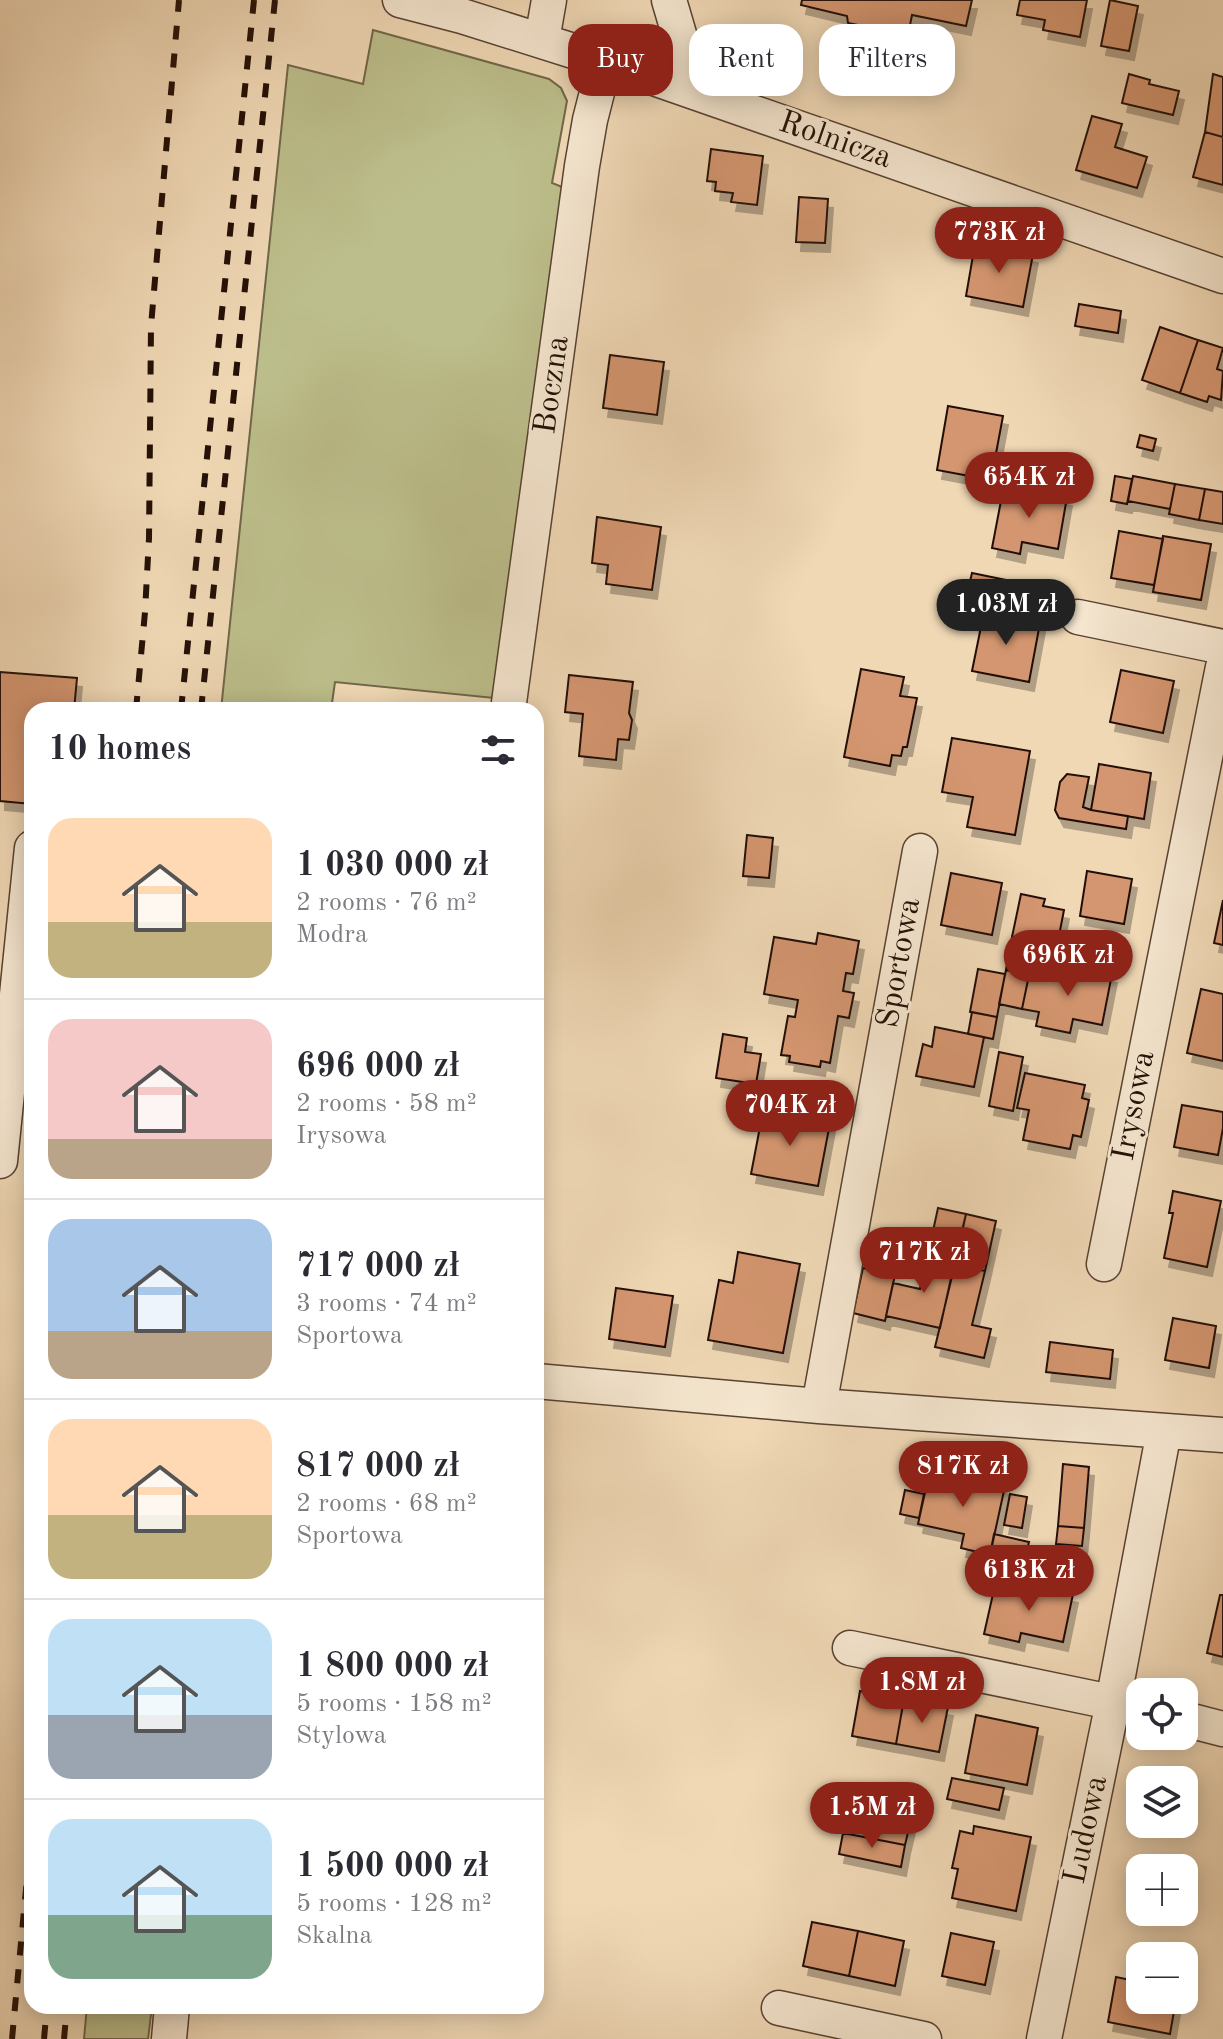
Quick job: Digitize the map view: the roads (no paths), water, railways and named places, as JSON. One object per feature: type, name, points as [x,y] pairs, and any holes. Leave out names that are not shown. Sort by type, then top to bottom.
[{"type":"street","name":"Rolnicza","points":[[400,0],[568,49]]},
{"type":"street","points":[[542,40],[549,0]]},
{"type":"street","points":[[669,0],[689,68]]},
{"type":"street","name":"Boczna","points":[[509,702],[582,166],[596,96]]},
{"type":"street","name":"Rolnicza","points":[[707,96],[1223,276]]},
{"type":"street","points":[[1078,617],[1223,647]]},
{"type":"street","name":"Irysowa","points":[[1104,1264],[1223,667]]},
{"type":"street","name":"Sportowa","points":[[819,1406],[920,851]]},
{"type":"street","points":[[0,1161],[24,926]]},
{"type":"street","points":[[544,1382],[819,1406],[1223,1435]]},
{"type":"street","name":"Ludowa","points":[[1131,1678],[1164,1431]]},
{"type":"street","points":[[850,1648],[1126,1705]]},
{"type":"street","name":"Ludowa","points":[[1044,2039],[1126,1709]]},
{"type":"street","points":[[1198,1723],[1223,1729]]},
{"type":"street","points":[[779,2008],[924,2039]]},
{"type":"street","points":[[169,2039],[171,2014]]},
{"type":"railway","points":[[137,702],[149,538],[151,326],[179,0]]},
{"type":"railway","points":[[182,702],[254,0]]},
{"type":"railway","points":[[202,702],[275,0]]},
{"type":"railway","points":[[12,2039],[24,1911]]},
{"type":"railway","points":[[44,2039],[46,2014]]},
{"type":"railway","points":[[64,2039],[66,2014]]}]
